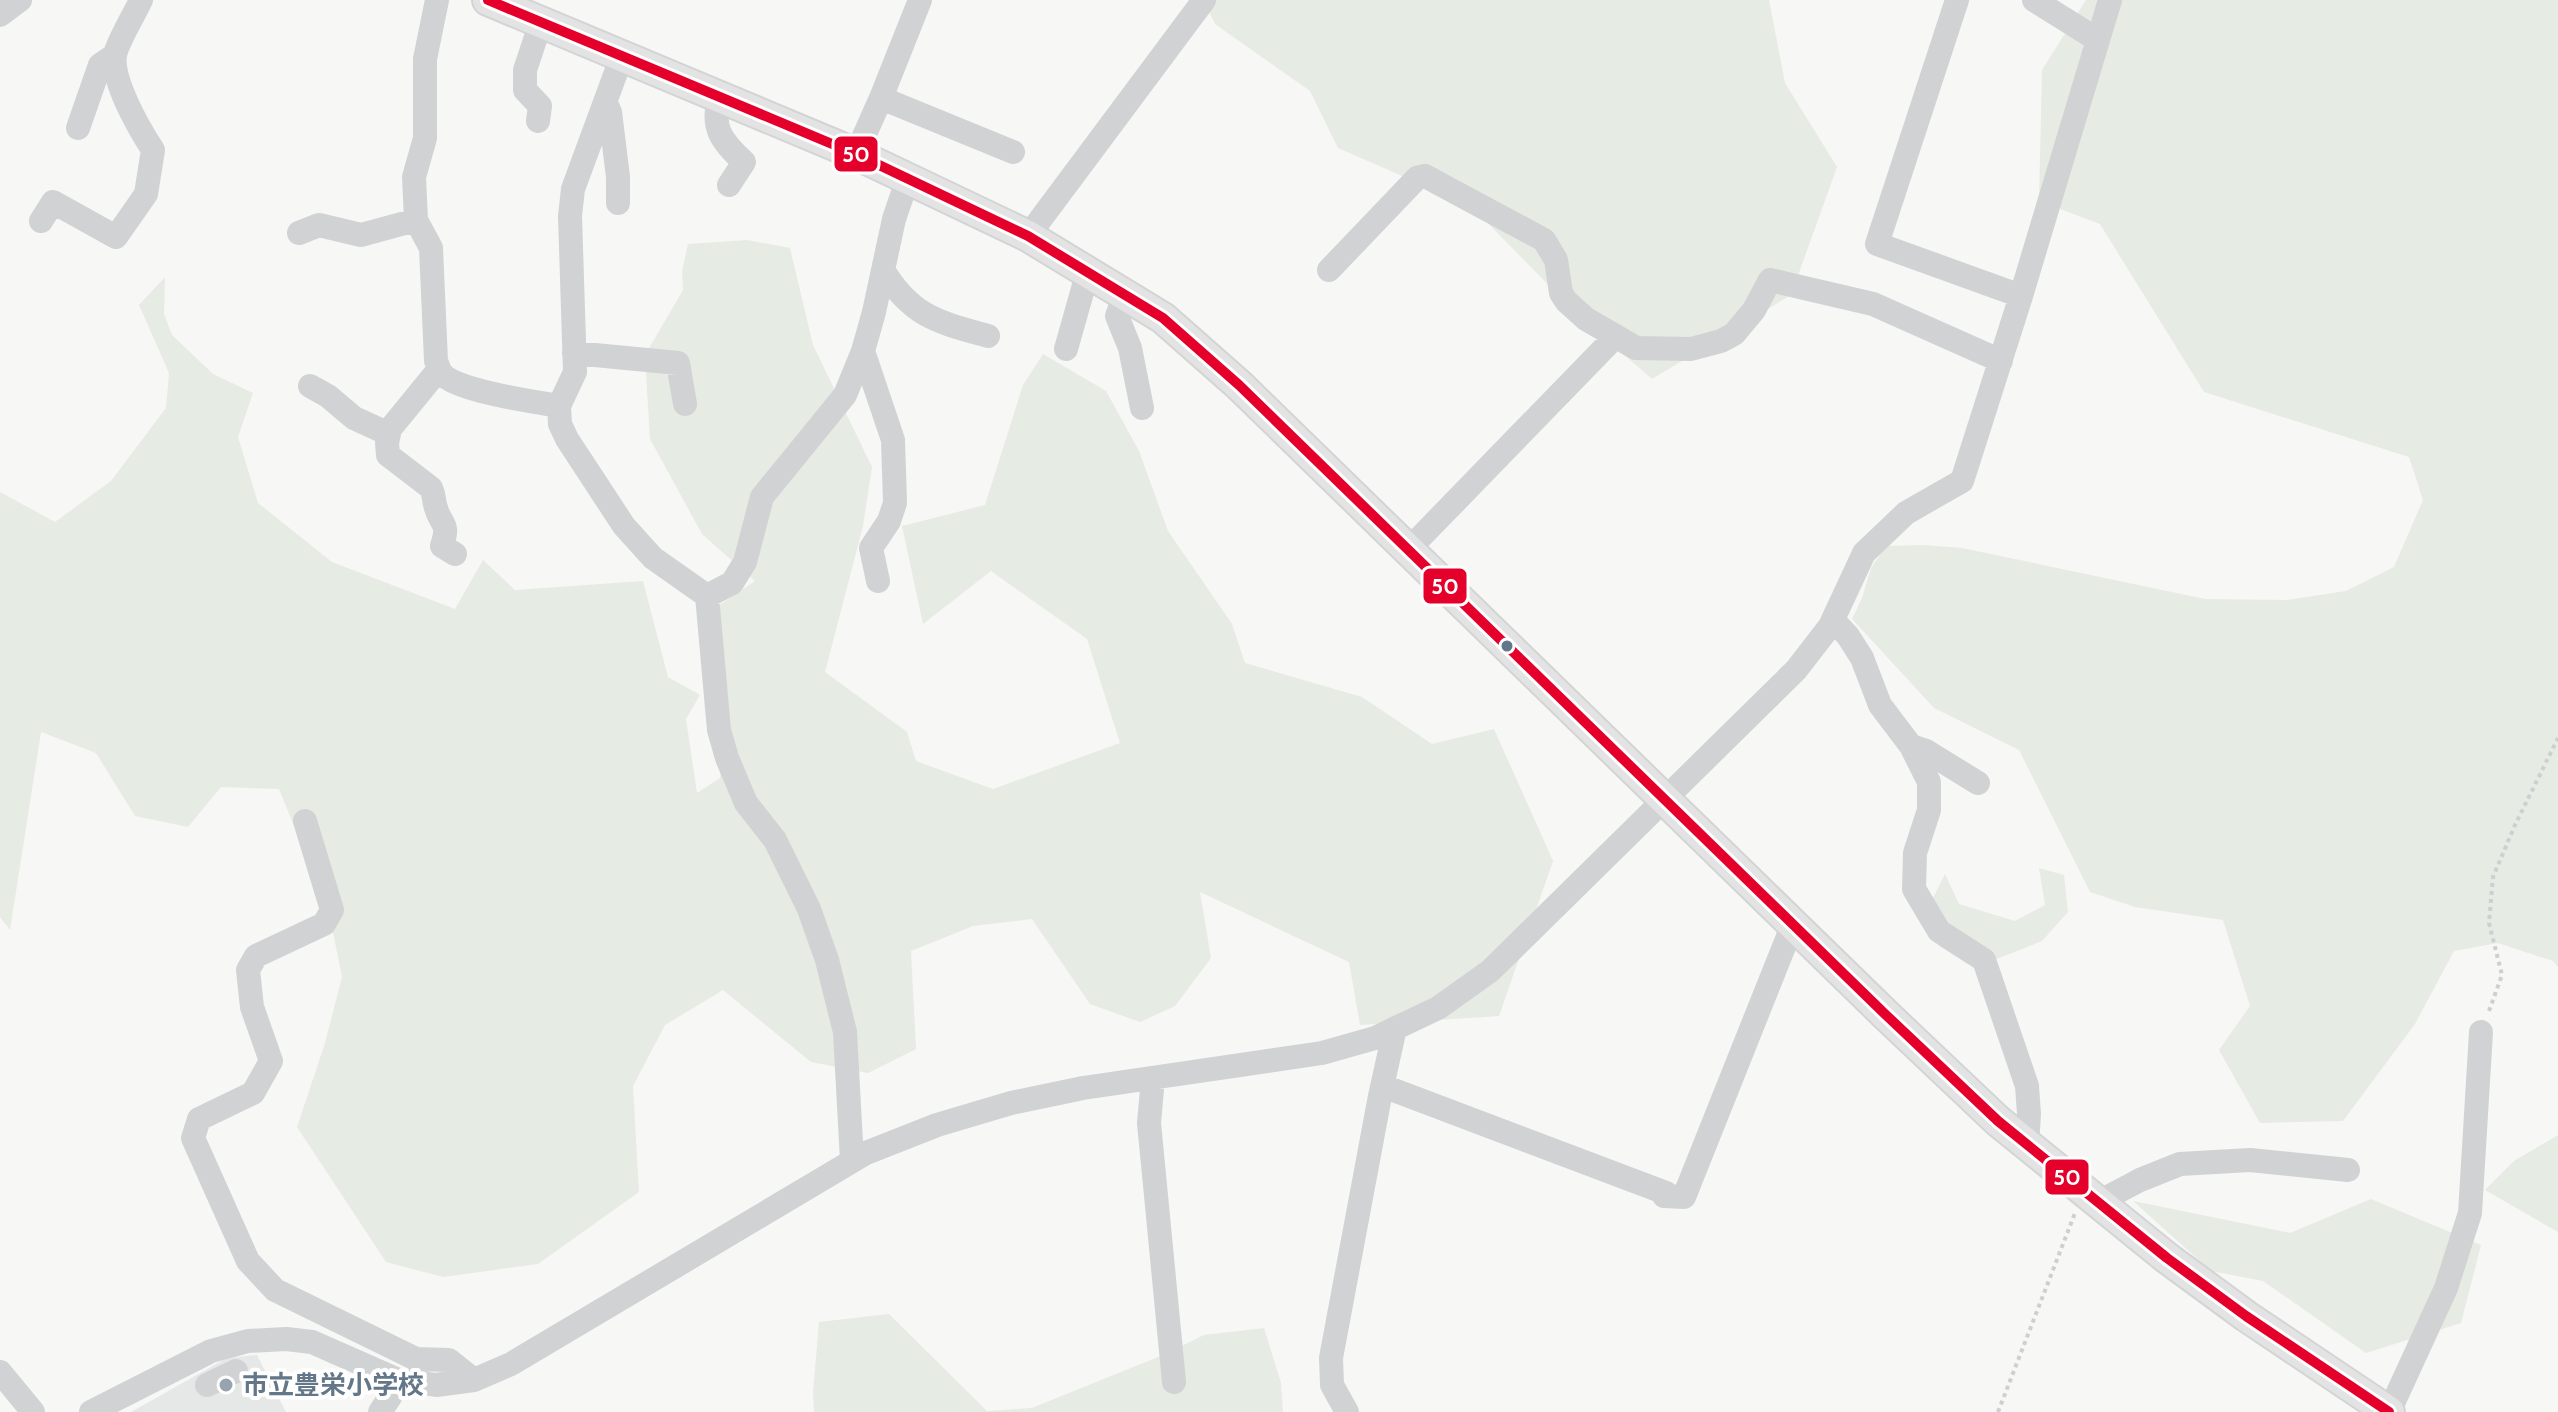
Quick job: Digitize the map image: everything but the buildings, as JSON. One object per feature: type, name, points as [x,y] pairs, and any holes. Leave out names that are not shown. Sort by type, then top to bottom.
[{"type":"main road","points":[[488,0],[908,178],[1028,236],[1163,318],[1198,347],[1998,1121],[2092,1199],[2246,1316],[2389,1412]]},
{"type":"street","points":[[0,15],[20,0]]},
{"type":"street","points":[[78,128],[100,65],[115,55],[141,0]]},
{"type":"street","points":[[437,0],[425,59],[425,138],[414,177],[416,220],[431,248],[436,361],[442,374],[456,383],[503,396],[559,406]]},
{"type":"street","points":[[856,154],[920,0]]},
{"type":"street","points":[[1028,236],[1204,0]]},
{"type":"street","points":[[1957,0],[1877,244],[2021,296]]},
{"type":"street","points":[[2034,0],[2098,40]]},
{"type":"street","points":[[91,1412],[211,1351],[248,1341],[286,1339],[312,1342],[396,1379],[436,1385],[474,1380],[511,1364],[866,1153],[937,1125],[1011,1103],[1083,1088],[1322,1053],[1375,1038],[1438,1008],[1490,971],[1796,670],[1833,620],[1864,553],[1906,513],[1962,481],[2110,0]]},
{"type":"street","points":[[538,121],[540,106],[525,90],[525,70],[541,22]]},
{"type":"street","points":[[41,221],[53,202],[116,237],[146,194],[153,150],[131,115],[115,55]]},
{"type":"street","points":[[622,56],[573,189],[570,216],[575,372],[559,406],[560,424],[624,526],[653,558],[707,596],[719,730],[727,758],[746,803],[775,840],[809,909],[827,960],[845,1032],[852,1161]]},
{"type":"street","points":[[720,97],[717,125],[725,145],[744,162],[729,185]]},
{"type":"street","points":[[881,98],[1013,152]]},
{"type":"street","points":[[606,103],[610,112],[618,177],[618,203]]},
{"type":"street","points":[[1329,270],[1417,178],[1425,176],[1544,240],[1556,260],[1561,293],[1566,301],[1586,319],[1615,337],[1644,349],[1691,349],[1734,334],[1754,310],[1770,280],[1873,304],[2001,361]]},
{"type":"street","points":[[707,596],[732,583],[745,562],[762,497],[845,395],[863,351],[894,219],[908,178]]},
{"type":"street","points":[[299,233],[319,225],[361,235],[416,220]]},
{"type":"street","points":[[883,270],[896,292],[914,308],[939,323],[988,336]]},
{"type":"street","points":[[1066,349],[1088,271]]},
{"type":"street","points":[[1125,294],[1117,316],[1130,348],[1142,408]]},
{"type":"street","points":[[1408,550],[1615,337]]},
{"type":"street","points":[[863,351],[893,440],[895,503],[889,521],[871,548],[878,581]]},
{"type":"street","points":[[574,353],[678,363],[685,404]]},
{"type":"street","points":[[439,369],[390,429],[388,455],[431,488],[436,509],[445,522],[446,534],[442,546],[455,554]]},
{"type":"street","points":[[310,386],[328,396],[354,418],[389,434]]},
{"type":"street","points":[[1833,620],[1862,658],[1880,705],[1911,746],[1929,782],[1929,810],[1915,853],[1914,889],[1939,931],[1984,960],[2027,1086],[2027,1145]]},
{"type":"street","points":[[1911,746],[1926,751],[1978,783]]},
{"type":"street","points":[[305,821],[332,910],[324,924],[256,956],[248,970],[252,1007],[271,1061],[253,1093],[199,1119],[193,1138],[248,1261],[275,1290],[416,1359],[449,1360],[474,1380]]},
{"type":"street","points":[[1383,1086],[1666,1193],[1664,1196],[1684,1197],[1793,924]]},
{"type":"street","points":[[1347,1412],[1332,1385],[1331,1358],[1395,1028]]},
{"type":"street","points":[[2389,1412],[2446,1288],[2470,1213],[2481,1032]]},
{"type":"street","points":[[1153,1078],[1149,1123],[1174,1382]]},
{"type":"street","points":[[2092,1199],[2108,1197],[2180,1164],[2250,1160],[2348,1170]]},
{"type":"street","points":[[211,1351],[222,1378]]},
{"type":"street","points":[[0,1372],[33,1412]]},
{"type":"street","points":[[380,1412],[390,1397],[396,1379]]},
{"type":"path","points":[[2481,1032],[2502,975],[2489,923],[2493,877],[2558,738]]},
{"type":"path","points":[[1998,1412],[2092,1199]]},
{"type":"shaded area","points":[[1203,0],[1769,0],[1785,83],[1837,167],[1791,295],[1652,379],[1575,312],[1471,206],[1338,148],[1310,91],[1215,24]]},
{"type":"shaded area","points":[[2086,0],[2558,0],[2558,967],[2553,961],[2498,943],[2454,951],[2415,1024],[2343,1121],[2260,1123],[2219,1050],[2250,1006],[2223,920],[2135,907],[2090,892],[2019,750],[1934,708],[1852,619],[1871,568],[1886,546],[1962,548],[2205,599],[2287,600],[2346,591],[2394,567],[2423,500],[2409,457],[2204,392],[2100,224],[2039,201],[2042,70]]},
{"type":"shaded area","points":[[747,240],[790,248],[813,345],[872,467],[863,526],[825,672],[907,732],[916,761],[993,789],[1120,743],[1087,639],[991,571],[923,624],[902,526],[985,505],[1023,385],[1043,354],[1106,391],[1139,451],[1168,531],[1232,624],[1245,663],[1362,697],[1432,744],[1494,729],[1553,861],[1499,1016],[1360,1025],[1349,962],[1200,892],[1211,958],[1175,1006],[1140,1022],[1090,1004],[1032,919],[973,926],[911,951],[916,1049],[868,1073],[811,1062],[723,990],[665,1025],[633,1086],[639,1192],[538,1264],[443,1277],[386,1262],[297,1127],[325,1043],[342,977],[320,890],[279,789],[221,787],[188,827],[135,816],[96,753],[41,732],[10,930],[0,917],[0,492],[55,522],[111,481],[166,408],[169,373],[139,305],[165,277],[164,314],[172,335],[213,374],[253,393],[238,437],[258,503],[332,562],[455,609],[483,560],[515,590],[643,581],[668,677],[700,695],[686,719],[697,793],[720,778],[729,720],[718,606],[755,581],[702,534],[650,439],[645,355],[683,290],[682,272],[688,244]]},
{"type":"shaded area","points":[[2039,868],[2064,875],[2068,912],[2042,941],[1974,968],[1939,946],[1932,900],[1945,874],[1959,904],[2015,921],[2045,905]]},
{"type":"shaded area","points":[[2558,1135],[2558,1232],[2485,1190],[2514,1161]]},
{"type":"shaded area","points":[[2371,1199],[2481,1245],[2461,1323],[2366,1353],[2263,1281],[2211,1271],[2133,1201],[2290,1233]]},
{"type":"shaded area","points":[[889,1314],[987,1411],[1032,1408],[1204,1335],[1264,1328],[1281,1383],[1283,1412],[814,1412],[819,1322]]},
{"type":"shaded area","name":"市立豊栄小学校","points":[[257,1355],[286,1412],[131,1412],[227,1358]]},
{"type":"transit line","name":"50","points":[[488,0],[856,154],[1028,236],[1163,318],[1239,385],[1998,1121],[2167,1258],[2246,1316],[2389,1412]]},
{"type":"place","name":"市立豊栄小学校","points":[[226,1385]]}]
